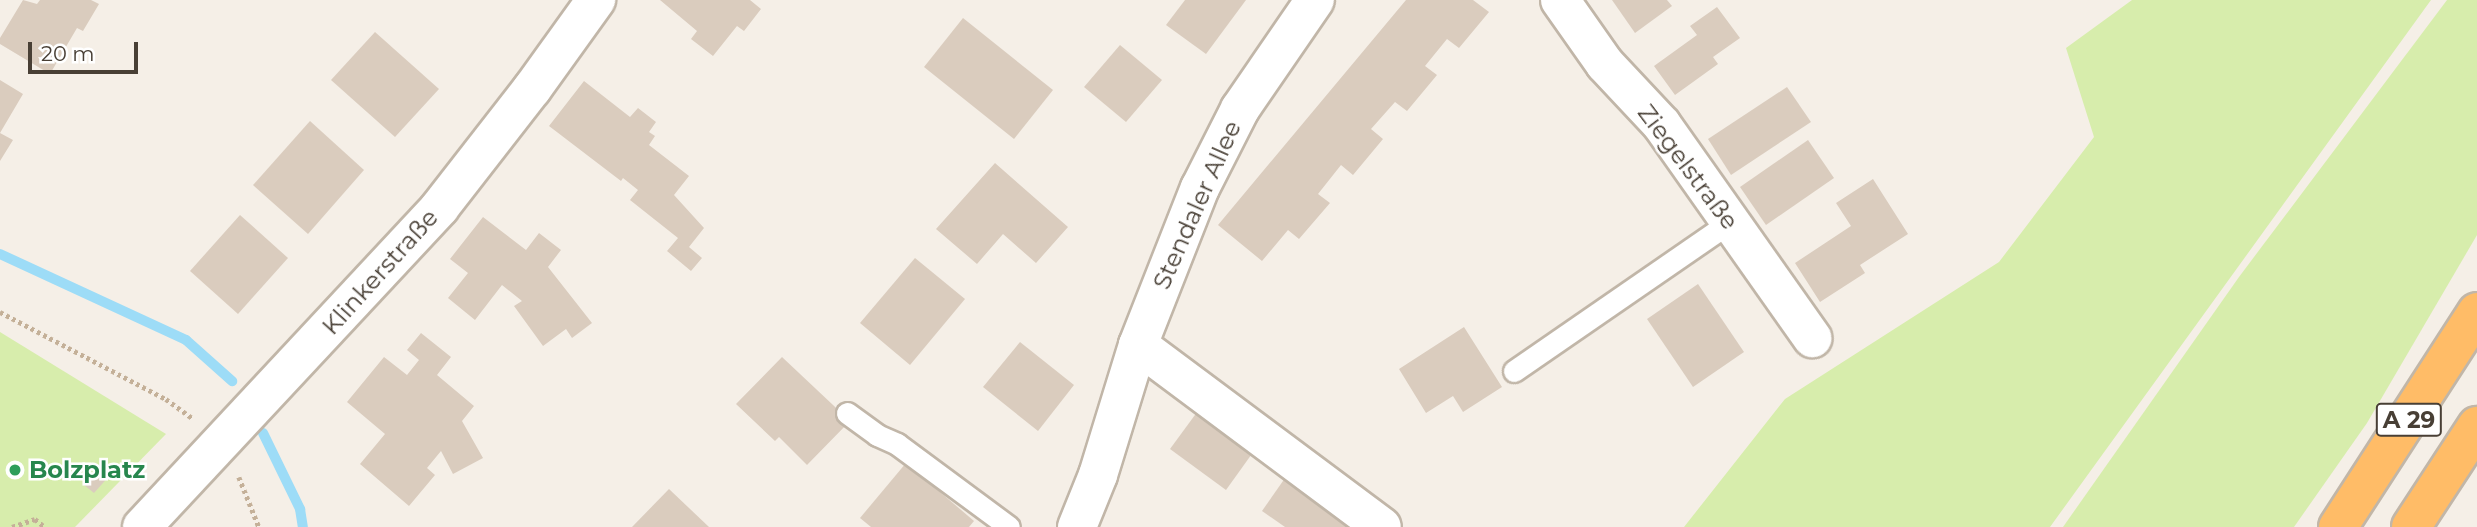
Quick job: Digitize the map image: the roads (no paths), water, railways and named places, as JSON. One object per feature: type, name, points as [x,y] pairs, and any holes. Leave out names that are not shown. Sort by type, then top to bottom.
[{"type":"highway","name":"A 29","points":[[2338,527],[2477,312]]},
{"type":"highway","name":"A 29","points":[[2411,527],[2477,426]]},
{"type":"street","name":"Klinkerstraße","points":[[142,527],[225,441],[440,207],[532,89],[596,0]]},
{"type":"street","name":"Stendaler Allee","points":[[1077,527],[1098,475],[1138,345],[1200,188],[1240,109],[1315,0]]},
{"type":"street","name":"Ziegelstraße","points":[[1560,0],[1605,64],[1661,125],[1812,338]]},
{"type":"street","points":[[1138,345],[1382,527]]},
{"type":"lane","points":[[1514,371],[1730,222]]},
{"type":"lane","points":[[847,413],[877,435],[897,444],[1009,527]]},
{"type":"waterway","points":[[0,254],[186,340],[232,381]]},
{"type":"waterway","points":[[263,433],[300,509],[303,527]]},
{"type":"place","name":"Bolzplatz","points":[[15,470]]}]
